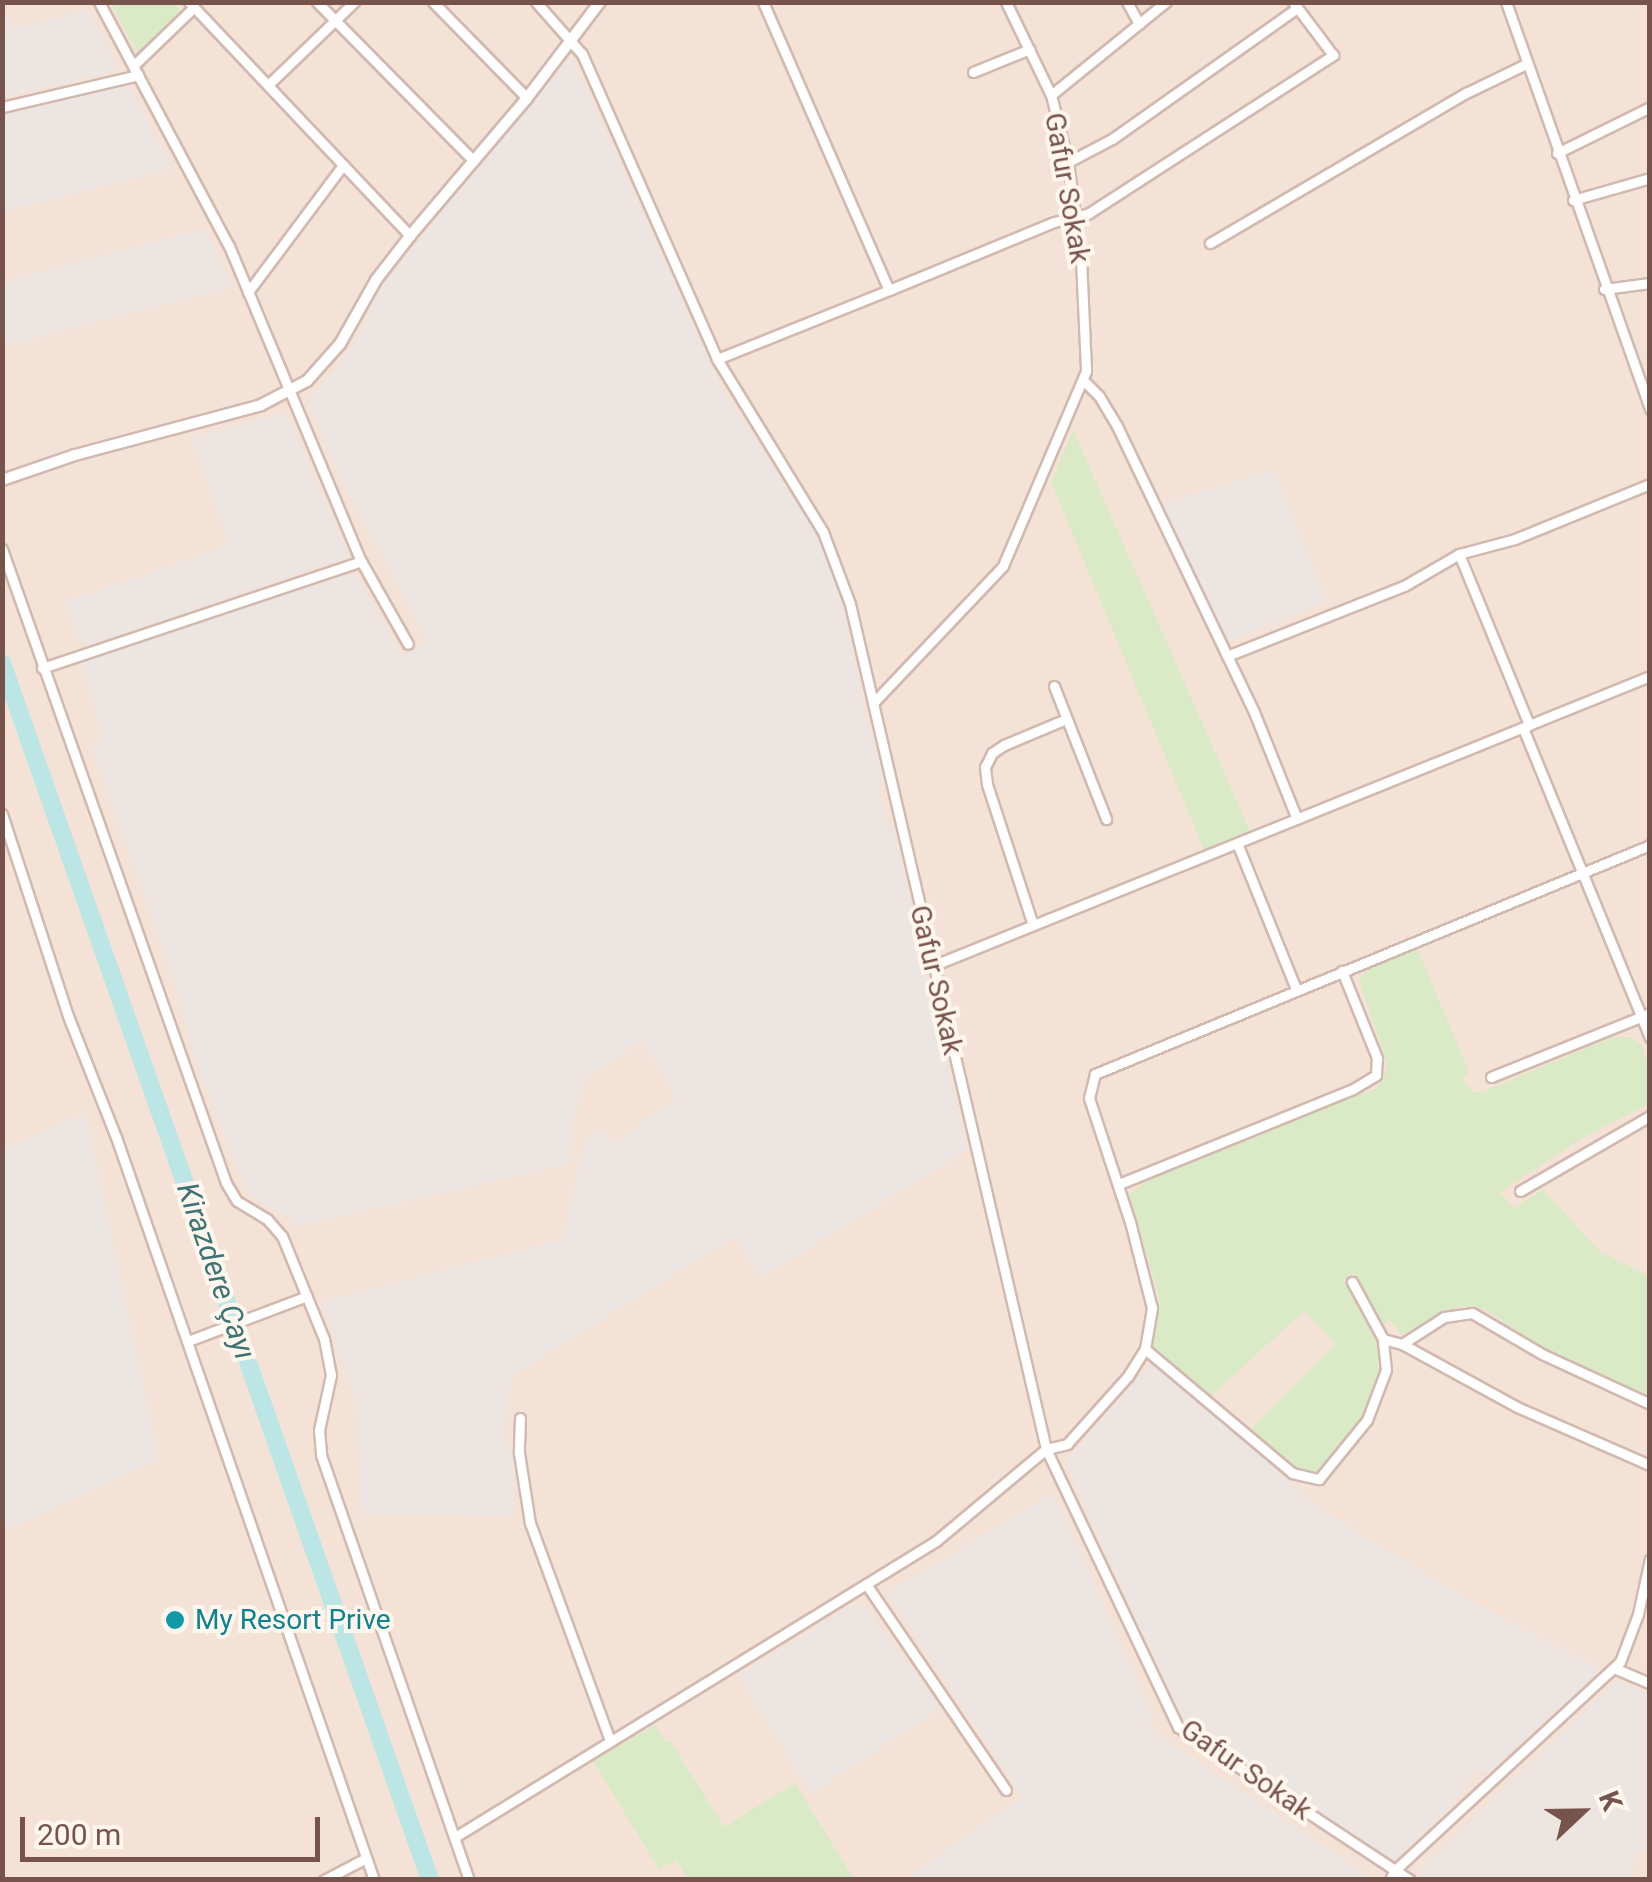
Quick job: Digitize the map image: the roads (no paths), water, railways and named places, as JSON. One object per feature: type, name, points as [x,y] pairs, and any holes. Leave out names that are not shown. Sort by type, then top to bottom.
[{"type":"street","points":[[99,2],[229,246],[360,561],[408,644]]},
{"type":"street","points":[[317,2],[474,161]]},
{"type":"street","points":[[268,85],[354,2]]},
{"type":"street","points":[[433,2],[528,98]]},
{"type":"street","points":[[536,2],[582,54],[717,360],[823,532],[850,604],[873,703]]},
{"type":"street","points":[[2,480],[289,394],[331,357],[376,280],[528,98],[600,2]]},
{"type":"street","points":[[763,2],[889,290]]},
{"type":"street","name":"Gafur Sokak","points":[[1006,2],[1051,95],[1068,162],[1087,330],[1084,381],[1004,566],[873,703],[1046,1449],[1178,1727],[1392,1875],[1410,1880]]},
{"type":"street","points":[[1126,2],[1139,24]]},
{"type":"street","points":[[1051,95],[1166,2]]},
{"type":"street","points":[[1506,2],[1604,289],[1644,380],[1650,409]]},
{"type":"street","points":[[2,107],[136,71],[192,5],[410,236]]},
{"type":"street","points":[[717,360],[1104,205],[1334,55],[1295,5],[1112,138],[1068,162]]},
{"type":"street","points":[[973,72],[1030,49]]},
{"type":"street","points":[[1210,243],[1466,93],[1526,64]]},
{"type":"street","points":[[1558,154],[1650,107]]},
{"type":"street","points":[[248,292],[343,165]]},
{"type":"street","points":[[1573,200],[1650,178]]},
{"type":"street","points":[[1604,289],[1650,283]]},
{"type":"street","points":[[1084,381],[1107,408],[1227,656],[1297,819]]},
{"type":"street","points":[[1227,656],[1404,586],[1459,554],[1515,539],[1650,484]]},
{"type":"street","points":[[2,549],[226,1183],[237,1201],[276,1227],[331,1374],[318,1430],[321,1455],[469,1880]]},
{"type":"street","points":[[1459,554],[1582,873],[1645,1015],[1650,1037]]},
{"type":"street","points":[[42,668],[360,561]]},
{"type":"street","points":[[932,966],[1650,676]]},
{"type":"street","points":[[1054,686],[1106,819]]},
{"type":"street","points":[[1033,926],[986,784],[985,767],[1004,745],[1066,719]]},
{"type":"street","points":[[2,814],[68,1016],[188,1341],[374,1880]]},
{"type":"street","points":[[1237,843],[1296,989]]},
{"type":"street","points":[[455,1836],[936,1541],[1046,1449],[1067,1444],[1136,1367],[1144,1349],[1152,1308],[1119,1184],[1089,1098],[1095,1074],[1650,845]]},
{"type":"street","points":[[1119,1184],[1353,1089],[1376,1075],[1377,1058],[1342,970]]},
{"type":"street","points":[[1492,1077],[1645,1015]]},
{"type":"street","points":[[1520,1191],[1650,1116]]},
{"type":"street","points":[[1144,1349],[1292,1473],[1314,1480],[1332,1467],[1375,1407],[1386,1370],[1383,1339],[1352,1282]]},
{"type":"street","points":[[188,1341],[302,1298]]},
{"type":"street","points":[[1402,1344],[1444,1317],[1472,1314],[1542,1354],[1650,1404]]},
{"type":"street","points":[[1383,1339],[1402,1344],[1517,1407],[1650,1466]]},
{"type":"street","points":[[520,1418],[519,1452],[530,1523],[610,1741]]},
{"type":"street","points":[[1392,1875],[1614,1668],[1628,1646],[1650,1559]]},
{"type":"street","points":[[866,1584],[1006,1790]]},
{"type":"street","points":[[1614,1668],[1650,1683]]},
{"type":"street","points":[[324,1880],[366,1858]]},
{"type":"waterway","name":"Kirazdere Çayı","points":[[2,663],[430,1880]]},
{"type":"place","name":"My Resort Prive","points":[[175,1620]]}]
